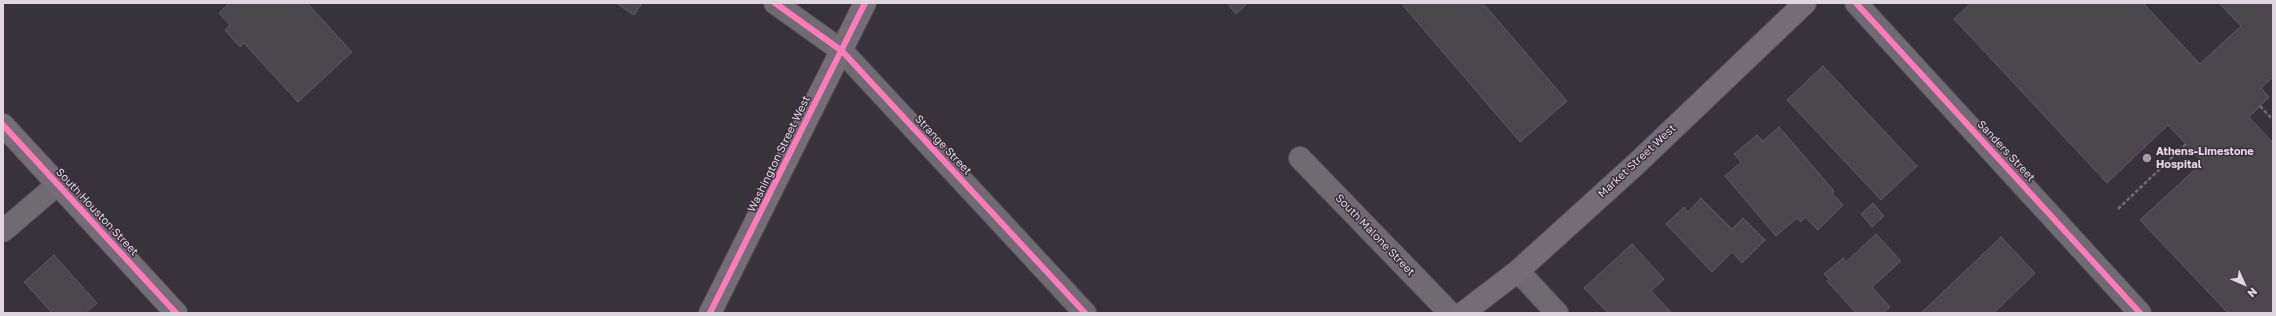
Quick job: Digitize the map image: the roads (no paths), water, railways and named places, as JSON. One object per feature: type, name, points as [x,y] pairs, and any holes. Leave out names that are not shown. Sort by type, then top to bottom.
[{"type":"street","name":"Strange Street","points":[[775,3],[842,51],[1085,313]]},
{"type":"street","name":"Washington Street West","points":[[710,313],[865,3]]},
{"type":"street","name":"Market Street West","points":[[1463,313],[1518,271],[1635,165],[1805,3]]},
{"type":"street","name":"Sanders Street","points":[[1856,3],[2140,313]]},
{"type":"street","name":"South Houston Street","points":[[3,125],[176,313]]},
{"type":"street","name":"South Malone Street","points":[[1300,158],[1450,313]]},
{"type":"street","points":[[3,231],[58,184]]},
{"type":"street","points":[[1518,271],[1557,313]]},
{"type":"place","name":"Athens-Limestone Hospital","points":[[2147,158]]}]
